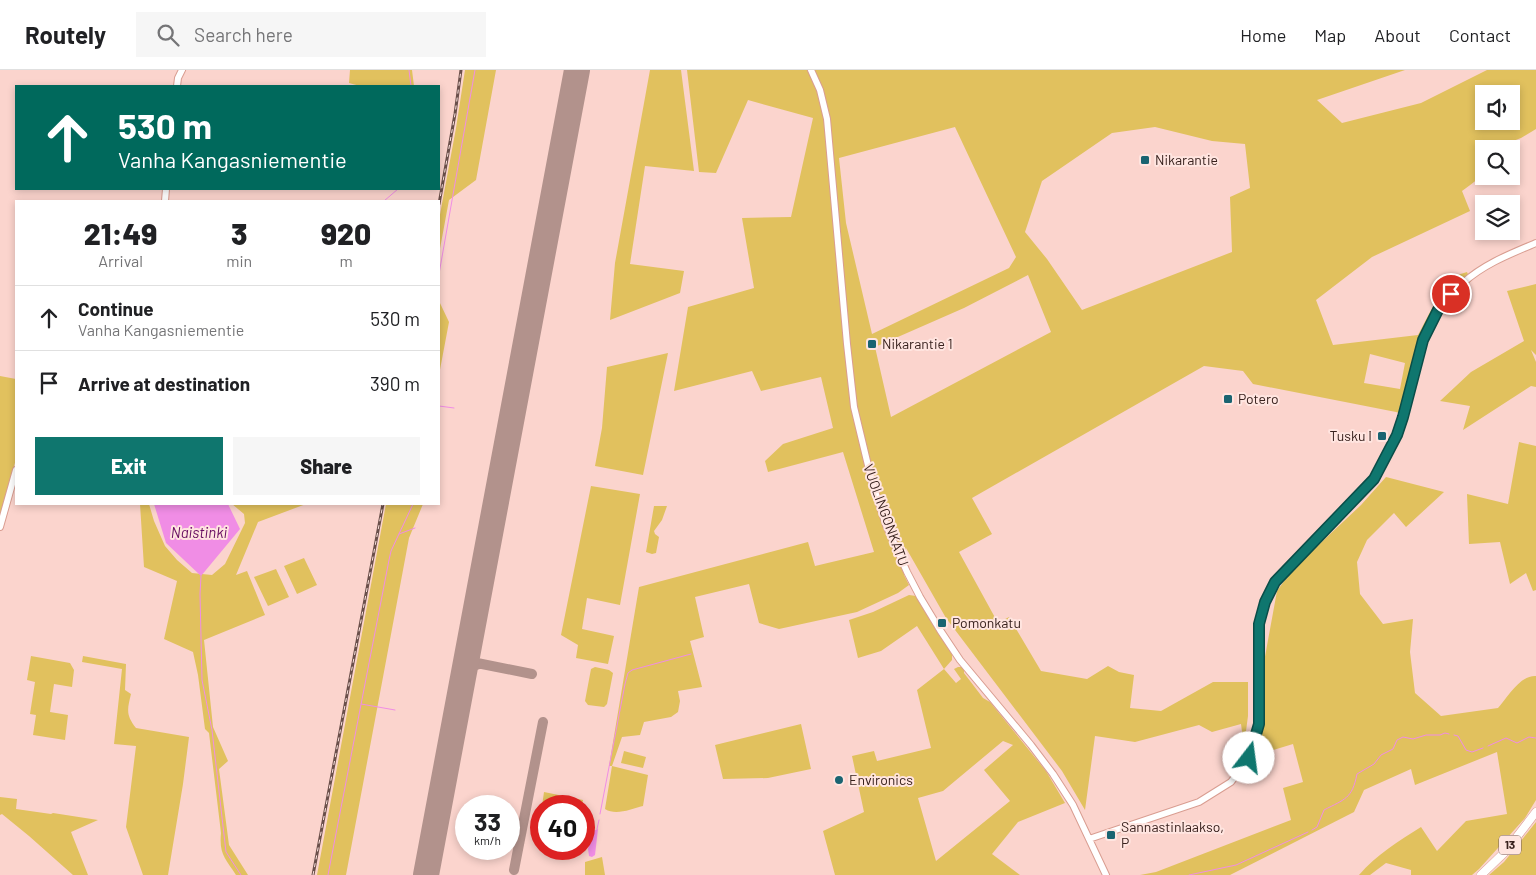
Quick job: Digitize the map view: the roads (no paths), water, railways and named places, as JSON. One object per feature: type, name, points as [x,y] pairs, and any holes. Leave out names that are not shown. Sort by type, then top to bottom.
[{"type":"highway","name":"13","points":[[1481,875],[1506,851],[1536,812]]},
{"type":"street","points":[[178,85],[178,78],[182,70]]},
{"type":"street","name":"VUOLINGONKATU","points":[[811,70],[820,90],[827,119],[854,407],[864,454],[881,509],[907,572],[940,630],[968,669],[1031,745],[1052,774],[1073,805],[1106,875]]},
{"type":"street","points":[[1089,839],[1199,802],[1231,782],[1249,758],[1259,724],[1259,624],[1265,602],[1275,582],[1374,479],[1397,435],[1423,340],[1438,310],[1462,283],[1481,269],[1492,262],[1536,243]]},
{"type":"street","points":[[0,527],[15,474]]},
{"type":"water","name":"Naistinki","points":[[154,505],[228,505],[240,529],[201,576],[166,543]]},
{"type":"water","points":[[598,829],[595,855],[595,830]]},
{"type":"waterway","points":[[409,70],[411,85]]},
{"type":"waterway","points":[[440,268],[475,70]]},
{"type":"waterway","points":[[385,200],[397,190]]},
{"type":"waterway","points":[[440,406],[454,408]]},
{"type":"waterway","points":[[328,875],[391,551],[413,505]]},
{"type":"waterway","points":[[399,534],[415,528]]},
{"type":"waterway","points":[[201,576],[202,680],[212,730],[226,852],[241,875]]},
{"type":"waterway","points":[[600,814],[628,673],[632,670],[691,654]]},
{"type":"waterway","points":[[361,704],[395,710]]},
{"type":"waterway","points":[[1312,830],[1317,827],[1324,810],[1350,793],[1357,774],[1374,764],[1381,755],[1393,749],[1397,740],[1403,737],[1413,739],[1426,735],[1449,734]]},
{"type":"waterway","points":[[1454,735],[1458,736],[1466,750],[1472,752],[1483,748]]},
{"type":"waterway","points":[[1488,746],[1506,738],[1517,743],[1529,737],[1536,738]]},
{"type":"waterway","points":[[597,829],[599,820]]},
{"type":"waterway","points":[[1189,875],[1236,865],[1308,832]]},
{"type":"railway","points":[[440,200],[461,70]]},
{"type":"railway","points":[[313,875],[383,505]]},
{"type":"place","name":"Nikarantie","points":[[1145,160]]},
{"type":"place","name":"Nikarantie 1","points":[[872,344]]},
{"type":"place","name":"Potero","points":[[1228,399]]},
{"type":"place","name":"Tusku I","points":[[1382,436]]},
{"type":"place","name":"Pomonkatu","points":[[942,623]]},
{"type":"place","name":"Environics","points":[[839,780]]},
{"type":"place","name":"Sannastinlaakso, P","points":[[1111,835]]}]
